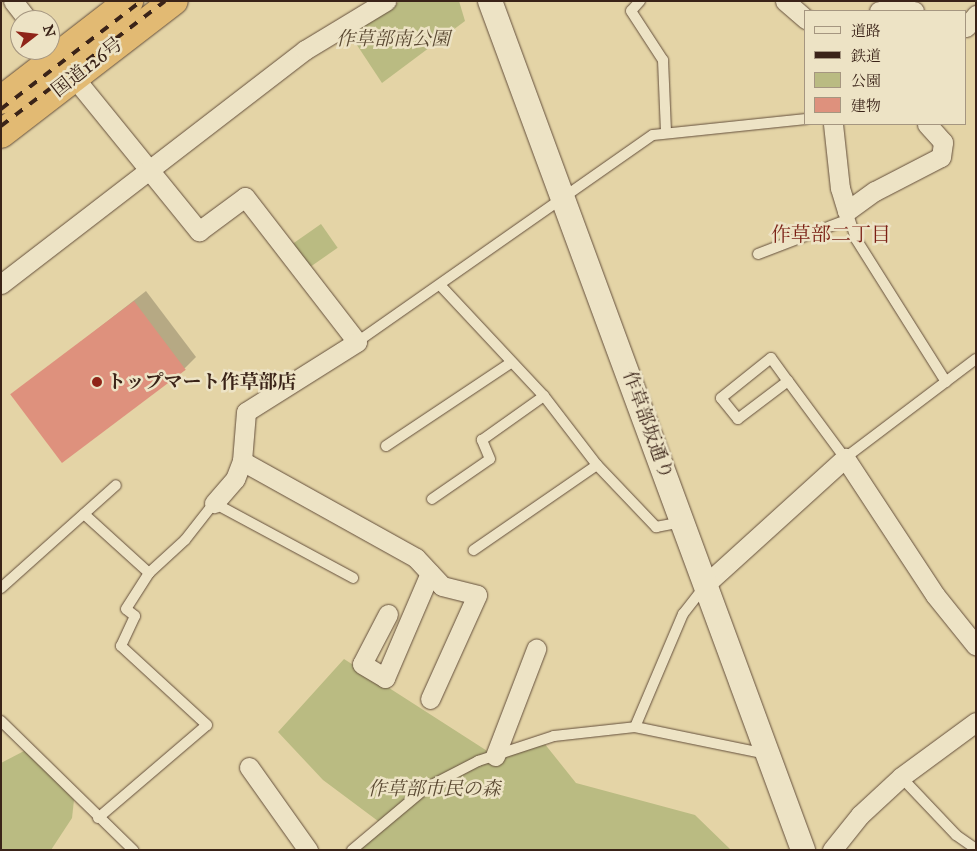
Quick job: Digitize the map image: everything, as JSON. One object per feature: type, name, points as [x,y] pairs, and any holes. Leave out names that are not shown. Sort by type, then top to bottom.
[{"type":"highway","name":"国道126号","points":[[1,100],[60,60],[129,1]]},
{"type":"highway","name":"国道126号","points":[[1,134],[60,60],[174,1]]},
{"type":"street","points":[[1,284],[147,168],[305,50],[386,1]]},
{"type":"street","name":"作草部坂通り","points":[[490,1],[706,584],[802,850]]},
{"type":"street","points":[[785,1],[804,17]]},
{"type":"street","points":[[60,60],[199,232],[244,196],[289,248],[357,342],[246,412],[242,460],[235,479],[214,503]]},
{"type":"street","points":[[833,125],[840,188],[848,215],[875,191],[941,157],[943,142],[928,125]]},
{"type":"street","points":[[706,584],[846,458],[935,595],[976,646]]},
{"type":"street","points":[[242,460],[416,558],[442,586],[477,595],[430,699]]},
{"type":"street","points":[[388,614],[362,664],[385,678],[430,573]]},
{"type":"street","points":[[495,756],[536,648]]},
{"type":"street","points":[[832,850],[860,814],[901,777],[976,722]]},
{"type":"street","points":[[249,767],[308,850]]},
{"type":"lane","points":[[640,1],[631,11],[663,60],[666,132]]},
{"type":"lane","points":[[357,342],[653,135],[666,132],[804,119]]},
{"type":"lane","points":[[758,254],[848,215],[856,239],[946,382]]},
{"type":"lane","points":[[440,285],[544,396],[597,465],[656,527],[682,522]]},
{"type":"lane","points":[[788,381],[738,419],[721,398],[771,358],[846,458],[976,359]]},
{"type":"lane","points":[[386,446],[512,362]]},
{"type":"lane","points":[[432,499],[490,459],[482,440],[544,396]]},
{"type":"lane","points":[[474,550],[597,465]]},
{"type":"lane","points":[[1,588],[116,485]]},
{"type":"lane","points":[[98,818],[207,725],[121,646],[135,616],[126,608],[149,573],[184,540],[214,503],[353,578]]},
{"type":"lane","points":[[84,514],[149,573]]},
{"type":"lane","points":[[635,727],[683,614],[706,584]]},
{"type":"lane","points":[[1,721],[98,818],[133,850]]},
{"type":"lane","points":[[352,850],[426,788],[478,761],[554,736],[635,727],[768,755]]},
{"type":"lane","points":[[901,777],[956,835],[976,849]]},
{"type":"green space","name":"作草部南公園","points":[[400,1],[459,1],[465,21],[382,83],[349,33]]},
{"type":"green space","points":[[321,224],[338,248],[307,270],[290,246]]},
{"type":"green space","name":"作草部市民の森","points":[[344,659],[495,756],[544,743],[576,783],[695,815],[731,850],[358,850],[386,827],[323,780],[278,732]]},
{"type":"green space","points":[[26,750],[74,800],[72,818],[51,850],[1,850],[1,763]]},
{"type":"building","name":"トップマート作草部店","points":[[134,301],[186,370],[62,463],[10,394]]},
{"type":"railway","points":[[1,109],[141,1]]},
{"type":"railway","points":[[1,126],[165,1]]},
{"type":"place","name":"トップマート作草部店","points":[[97,382]]},
{"type":"district","name":"作草部二丁目","points":[[831,234]]}]
